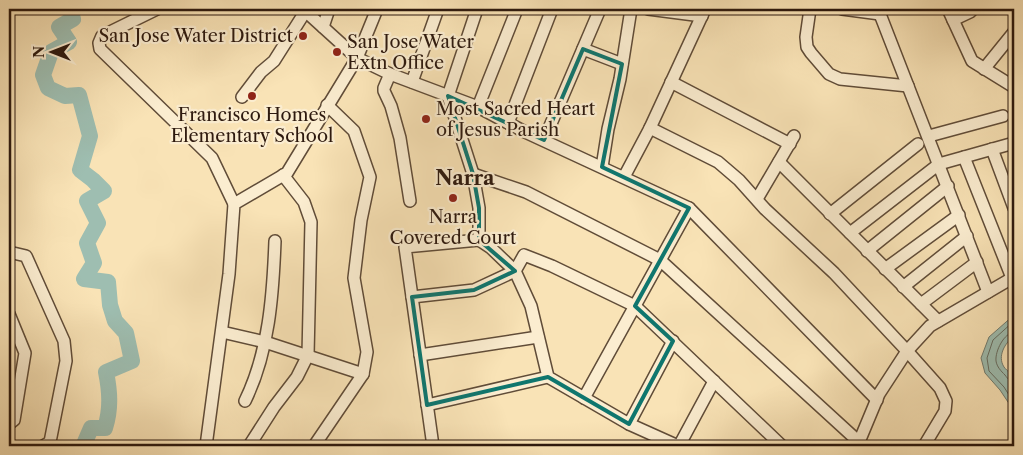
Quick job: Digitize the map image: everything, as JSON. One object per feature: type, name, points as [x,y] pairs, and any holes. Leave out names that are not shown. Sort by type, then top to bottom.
[{"type":"street","points":[[129,9],[135,20]]},
{"type":"street","points":[[157,9],[102,36],[98,43],[100,49],[212,158],[234,204],[230,274],[206,446]]},
{"type":"street","points":[[323,27],[329,9]]},
{"type":"street","points":[[234,204],[287,173],[358,58],[377,9]]},
{"type":"street","points":[[412,82],[438,9]]},
{"type":"street","points":[[477,9],[448,96],[473,174],[479,208],[479,240]]},
{"type":"street","points":[[478,107],[517,9]]},
{"type":"street","points":[[508,123],[552,9]]},
{"type":"street","points":[[544,140],[600,9]]},
{"type":"street","points":[[602,167],[631,9]]},
{"type":"street","points":[[624,177],[650,128],[704,12],[648,9]]},
{"type":"street","points":[[810,9],[806,37],[807,47],[829,74],[840,79],[908,86]]},
{"type":"street","points":[[842,9],[879,11],[940,164],[988,292]]},
{"type":"street","points":[[948,9],[972,61],[1014,87]]},
{"type":"street","points":[[953,20],[973,9]]},
{"type":"street","points":[[242,97],[261,72],[274,61],[304,10],[358,58],[390,74],[478,107],[689,208],[877,400]]},
{"type":"street","points":[[984,69],[1013,35]]},
{"type":"street","points":[[583,49],[622,64]]},
{"type":"street","points":[[390,74],[384,90],[391,106],[400,138],[410,201]]},
{"type":"street","points":[[671,82],[792,140],[756,199]]},
{"type":"street","points":[[314,446],[363,374],[367,352],[354,278],[361,220],[370,177],[354,130],[328,105]]},
{"type":"street","points":[[928,136],[1003,116]]},
{"type":"street","points":[[650,128],[718,162],[739,180],[756,199],[834,273],[940,388],[946,400],[945,411],[924,446]]},
{"type":"street","points":[[850,233],[940,164],[1014,143]]},
{"type":"street","points":[[830,214],[918,144]]},
{"type":"street","points":[[992,149],[1014,208]]},
{"type":"street","points":[[473,174],[526,192],[660,260],[860,444],[879,394],[907,351],[930,326],[1013,277],[964,157]]},
{"type":"street","points":[[779,162],[938,321]]},
{"type":"street","points":[[249,446],[274,407],[297,377],[308,355],[311,222],[304,202],[283,175]]},
{"type":"street","points":[[867,251],[948,186]]},
{"type":"street","points":[[584,398],[689,208]]},
{"type":"street","points":[[885,269],[959,215]]},
{"type":"street","points":[[903,286],[967,236]]},
{"type":"street","points":[[433,446],[405,247],[479,240],[491,248],[515,271],[531,306],[548,377]]},
{"type":"street","points":[[245,401],[256,375],[266,342],[275,241]]},
{"type":"street","points":[[9,252],[26,256],[64,341],[66,362],[49,445]]},
{"type":"street","points":[[412,297],[474,290],[515,271],[524,255],[552,266],[636,306],[782,446]]},
{"type":"street","points":[[921,304],[977,262]]},
{"type":"street","points":[[9,314],[26,354],[14,420],[9,424]]},
{"type":"street","points":[[222,332],[266,342],[363,374]]},
{"type":"street","points":[[420,355],[538,337]]},
{"type":"street","points":[[629,424],[673,341]]},
{"type":"street","points":[[427,405],[548,377],[629,424],[679,446],[714,381]]},
{"type":"highlighted area","points":[[583,49],[622,64],[602,167],[689,208],[635,306],[673,341],[629,424],[548,377],[427,405],[412,297],[474,290],[515,271],[479,240],[479,208],[473,174],[448,96],[544,140]]},
{"type":"water","points":[[1014,315],[1014,336],[1005,346],[1001,358],[1004,367],[1015,382],[1014,411],[1000,390],[985,373],[981,358],[989,337]]},
{"type":"waterway","points":[[70,9],[73,19],[59,27],[69,42],[51,52],[43,75],[48,88],[65,96],[79,95],[90,136],[80,170],[104,191],[87,201],[98,223],[87,243],[94,263],[84,279],[108,282],[110,305],[115,321],[126,333],[132,361],[106,372],[109,400],[107,421],[105,428],[91,428],[85,442],[86,446]]},
{"type":"place","name":"San Jose Water District","points":[[303,36]]},
{"type":"place","name":"San Jose Water Extn Office","points":[[337,52]]},
{"type":"place","name":"Francisco Homes Elementary School","points":[[252,96]]},
{"type":"place","name":"Most Sacred Heart of Jesus Parish","points":[[426,119]]},
{"type":"place","name":"Narra Covered Court","points":[[453,198]]},
{"type":"district","name":"Narra","points":[[465,178]]}]
